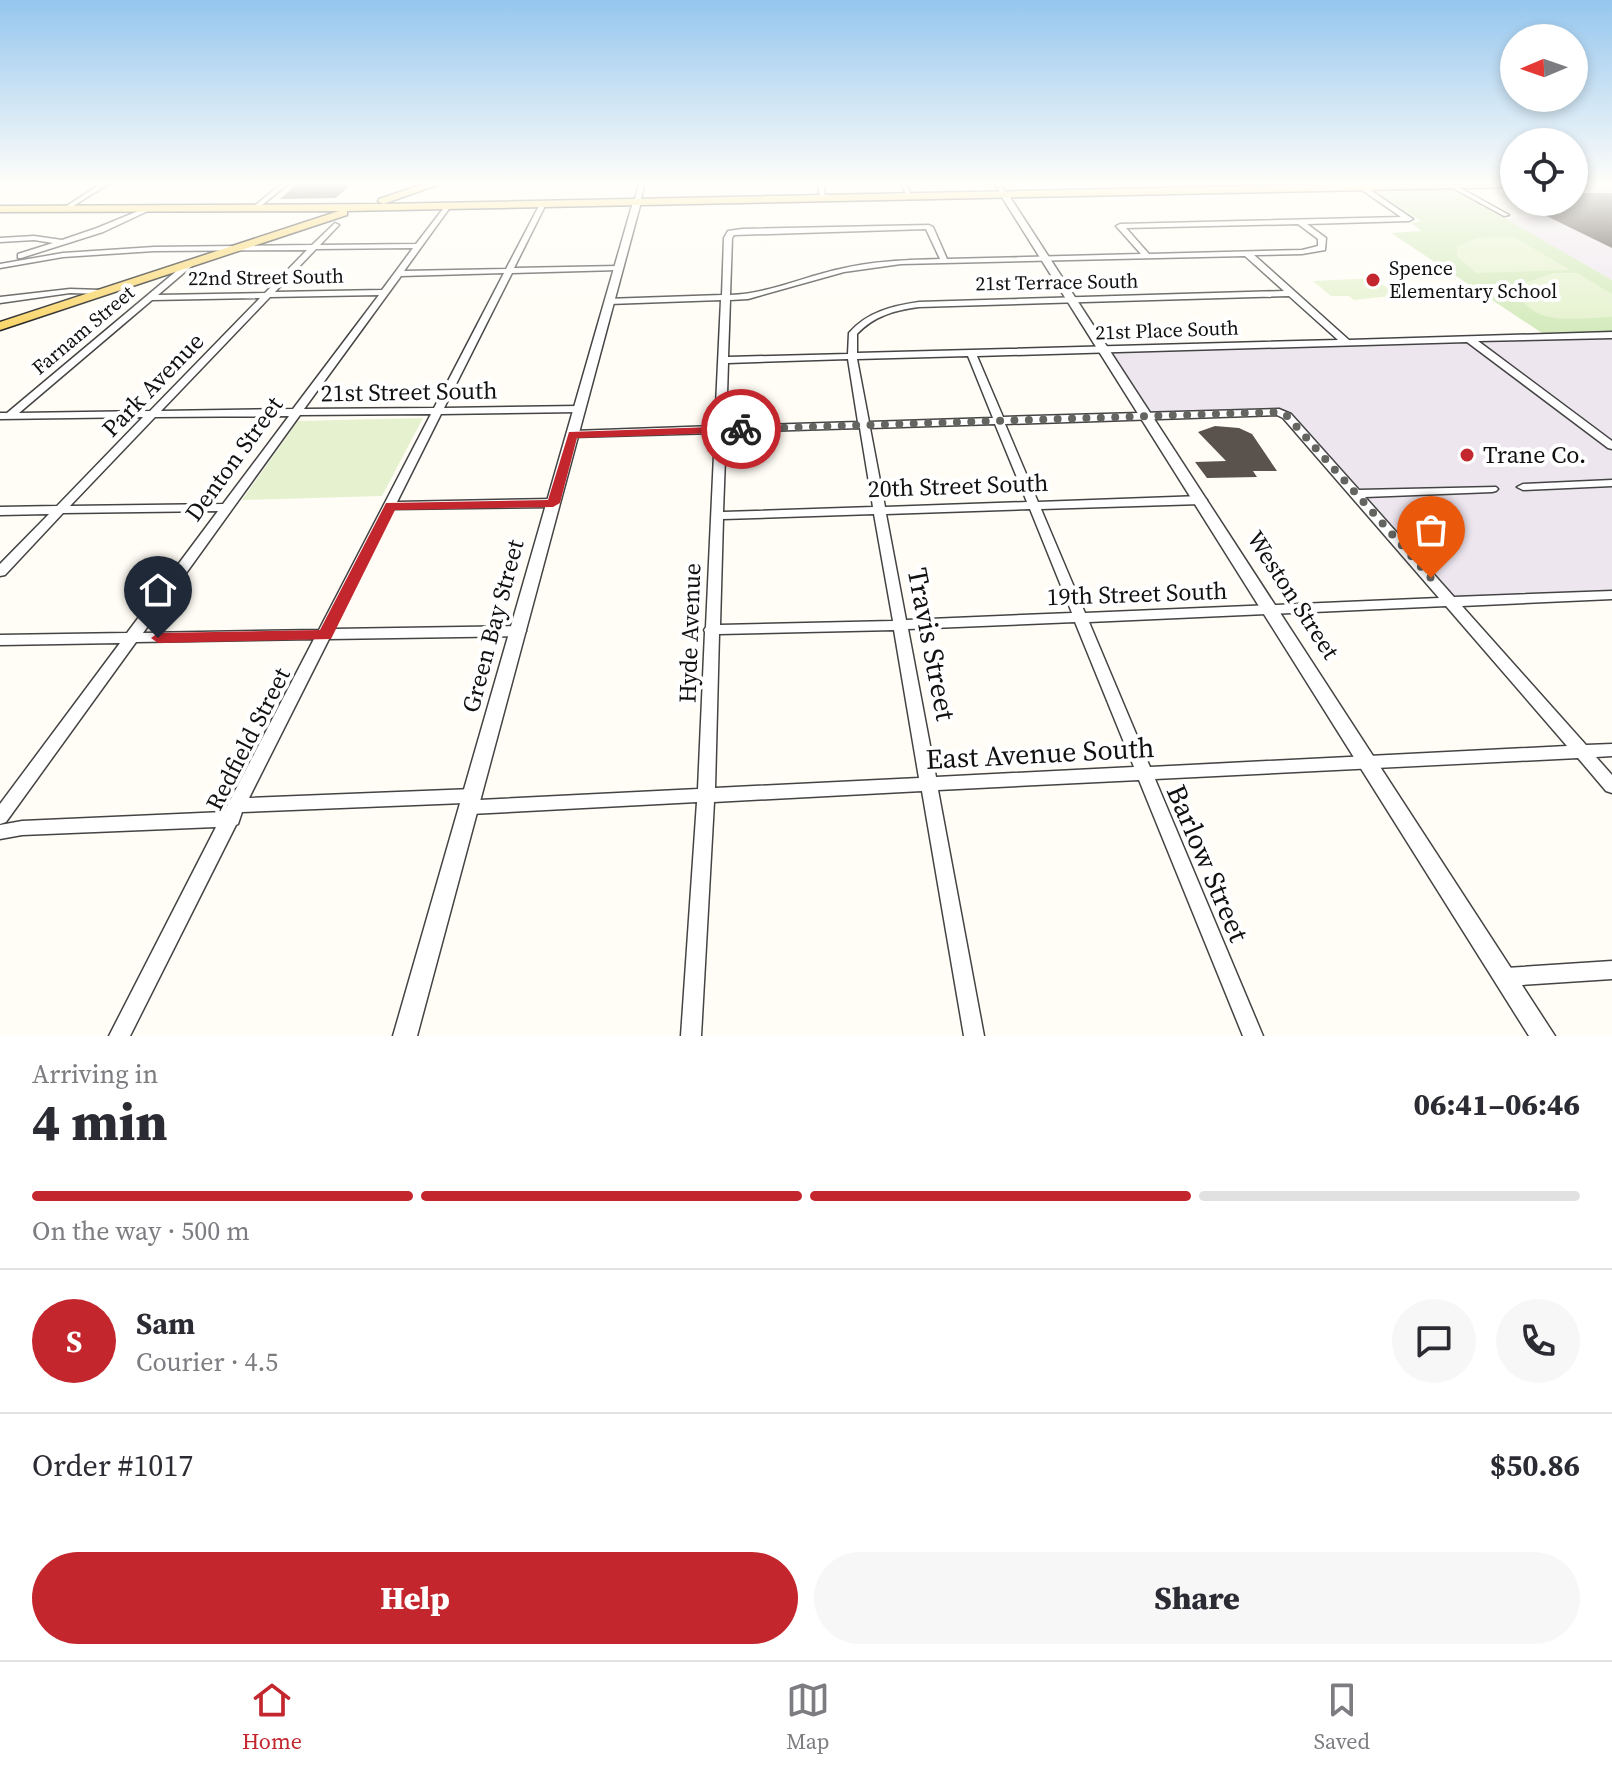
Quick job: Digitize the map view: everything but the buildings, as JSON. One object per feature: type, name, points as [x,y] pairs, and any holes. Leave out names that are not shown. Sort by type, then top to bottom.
[{"type":"main road","points":[[0,326],[289,231]]},
{"type":"street","points":[[0,265],[91,231]]},
{"type":"street","name":"Park Avenue","points":[[0,572],[329,231]]},
{"type":"street","name":"Denton Street","points":[[0,817],[429,231]]},
{"type":"street","name":"Redfield Street","points":[[119,1036],[530,231]]},
{"type":"street","name":"Green Bay Street","points":[[405,1036],[629,231]]},
{"type":"street","name":"Hyde Avenue","points":[[691,1036],[706,796],[719,430],[731,233],[786,231]]},
{"type":"street","name":"Hyde Avenue","points":[[931,231],[944,260]]},
{"type":"street","name":"Weston Street","points":[[1028,231],[1543,1036]]},
{"type":"street","points":[[1125,231],[1147,256]]},
{"type":"street","points":[[609,301],[726,298],[759,294],[869,266],[944,260],[1302,252],[1322,248],[1322,238],[1313,231]]},
{"type":"street","points":[[0,240],[34,238],[61,243]]},
{"type":"street","points":[[0,265],[111,251],[418,246]]},
{"type":"street","points":[[1248,254],[1346,342]]},
{"type":"street","name":"Farnam Street","points":[[3,419],[189,265]]},
{"type":"street","points":[[398,274],[618,268]]},
{"type":"street","points":[[0,300],[70,291],[102,292]]},
{"type":"street","name":"22nd Street South","points":[[150,298],[383,292]]},
{"type":"street","name":"21st Terrace South","points":[[852,357],[851,341],[858,327],[895,308],[939,302],[1293,293]]},
{"type":"street","name":"21st Place South","points":[[723,360],[1612,335]]},
{"type":"street","points":[[1469,339],[1612,446]]},
{"type":"street","name":"Barlow Street","points":[[971,353],[1142,775],[1253,1036]]},
{"type":"street","name":"Travis Street","points":[[852,357],[932,785],[974,1036]]},
{"type":"street","name":"21st Street South","points":[[3,419],[579,409]]},
{"type":"street","points":[[573,434],[1279,412],[1287,416],[1357,494],[1612,786]]},
{"type":"street","points":[[1523,487],[1612,483]]},
{"type":"street","points":[[1357,494],[1492,489]]},
{"type":"street","name":"20th Street South","points":[[717,516],[1201,500]]},
{"type":"street","points":[[390,506],[553,503]]},
{"type":"street","points":[[0,511],[226,507]]},
{"type":"street","name":"19th Street South","points":[[711,630],[1272,611],[1612,595]]},
{"type":"street","points":[[0,640],[519,631]]},
{"type":"street","name":"East Avenue South","points":[[0,832],[235,812],[706,796],[1612,750]]},
{"type":"street","points":[[1506,977],[1612,970]]},
{"type":"shaded area","points":[[1526,231],[1612,231],[1612,280]]},
{"type":"shaded area","name":"Trane Co.","points":[[1612,336],[1612,595],[1452,603],[1279,412],[1147,416],[1104,350]]},
{"type":"green space","points":[[1528,231],[1612,280],[1612,332],[1542,333],[1391,233]]},
{"type":"green space","points":[[1514,237],[1570,270],[1476,273],[1457,256],[1457,247],[1476,238]]},
{"type":"green space","points":[[1554,273],[1577,273],[1612,294],[1612,317],[1572,319],[1545,316],[1524,303],[1517,291],[1519,285]]},
{"type":"green space","points":[[1379,278],[1382,281],[1378,282],[1400,295],[1354,300],[1349,296],[1331,296],[1313,281]]},
{"type":"green space","points":[[423,418],[382,496],[242,500],[298,421]]},
{"type":"way so far","points":[[741,429],[1279,412],[1287,416],[1431,578]]},
{"type":"place","name":"Spence Elementary School","points":[[1373,280]]},
{"type":"place","name":"Trane Co.","points":[[1467,455]]},
{"type":"route","points":[[158,638],[325,635],[390,506],[553,503],[573,434],[741,429]]}]
